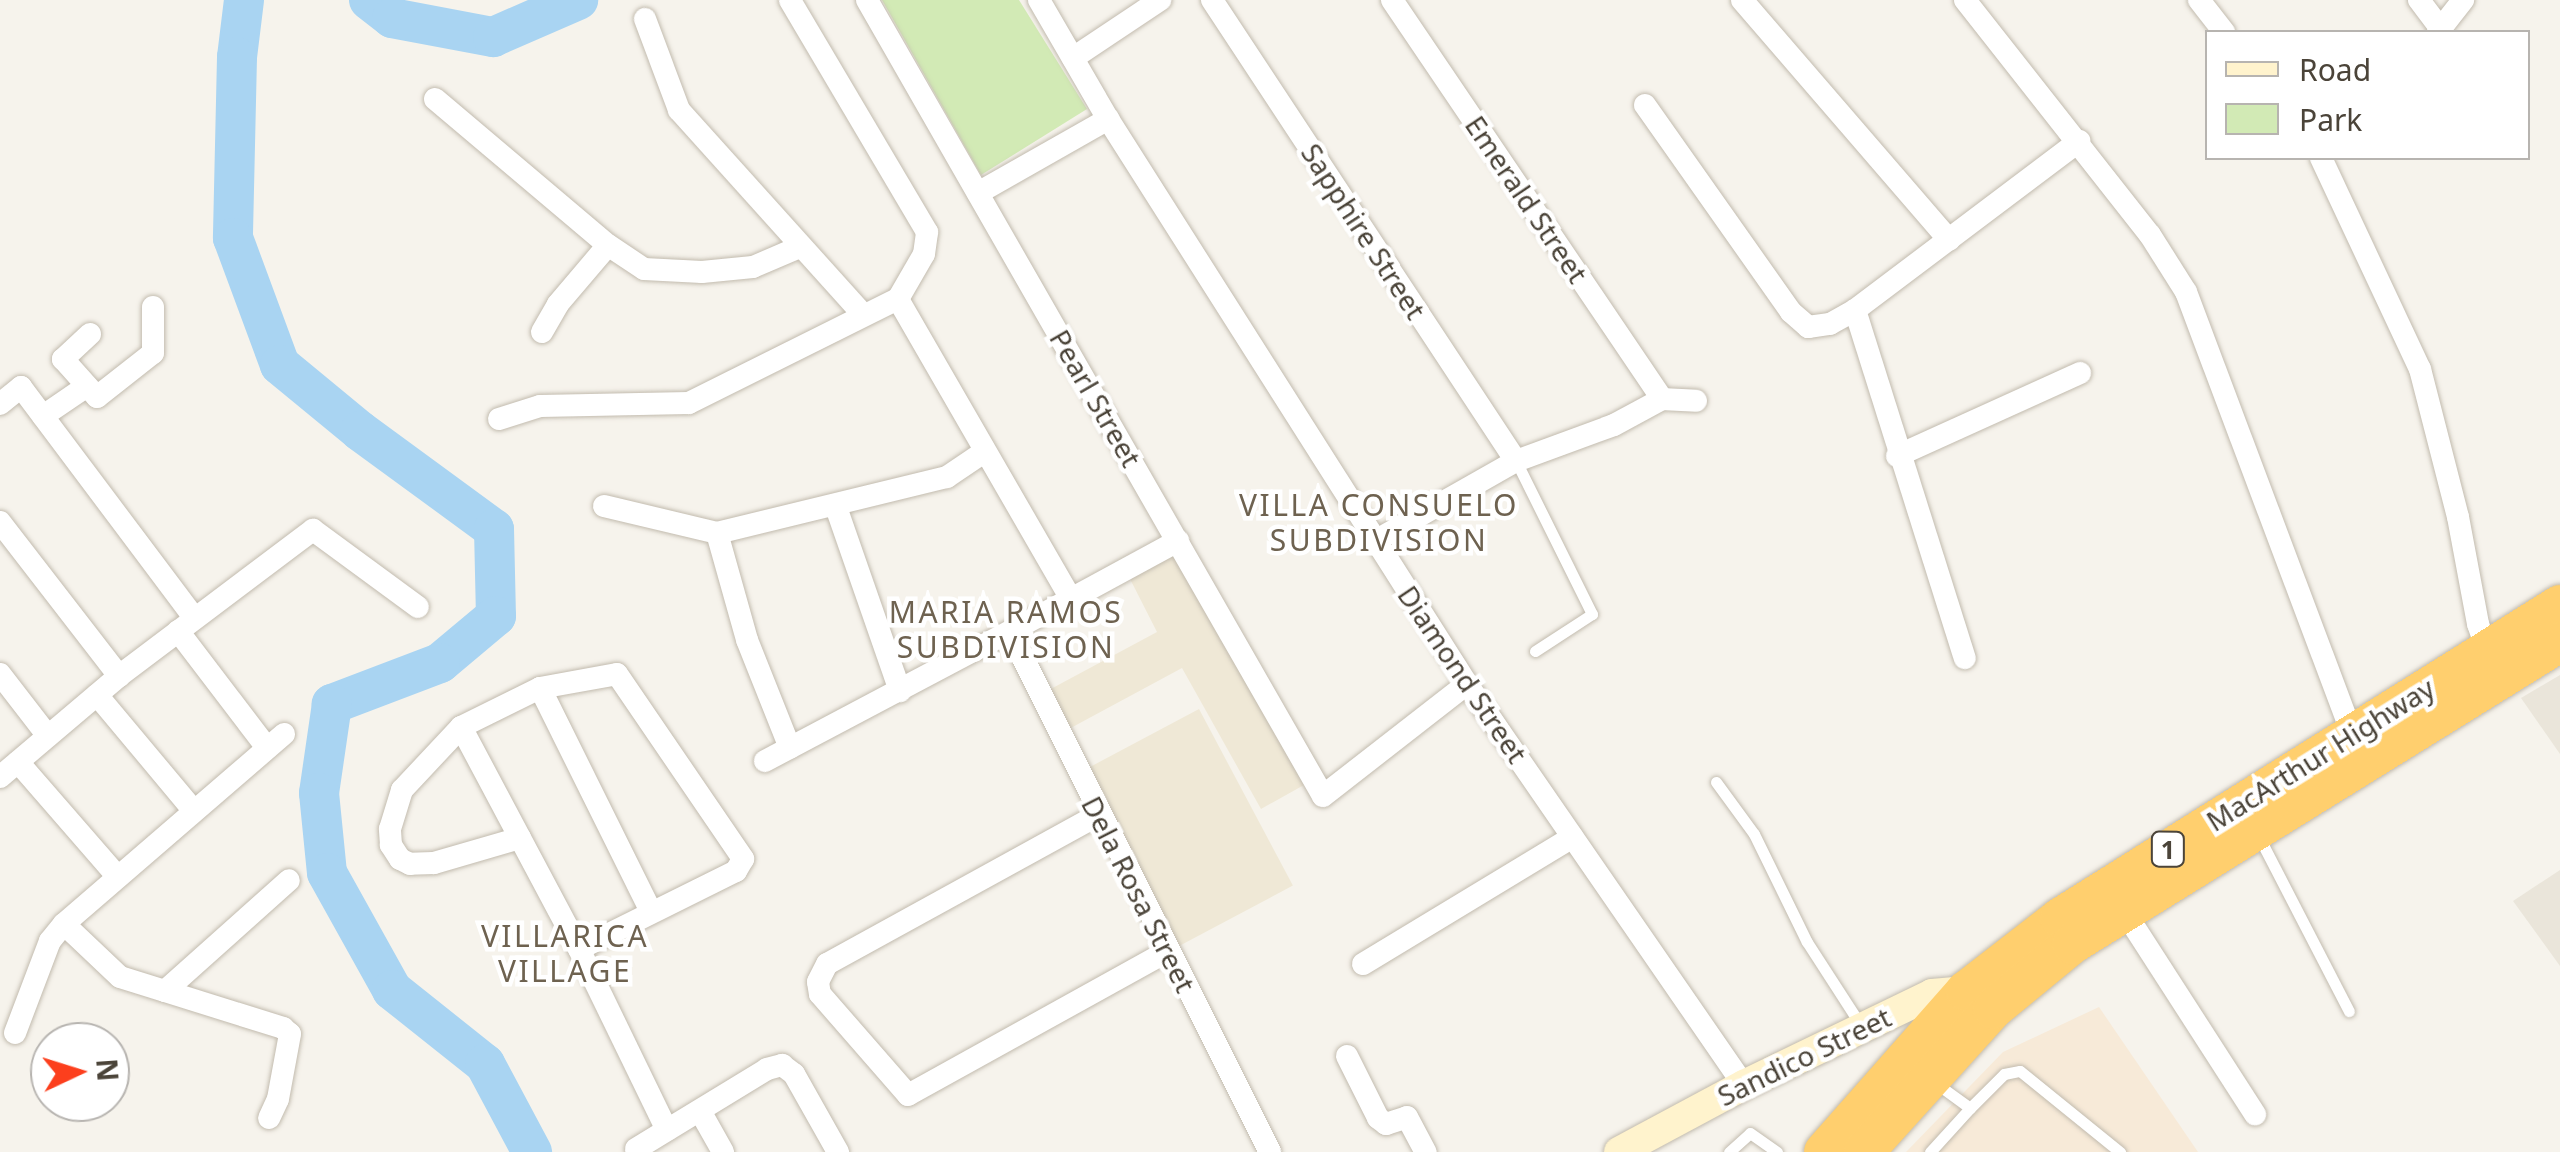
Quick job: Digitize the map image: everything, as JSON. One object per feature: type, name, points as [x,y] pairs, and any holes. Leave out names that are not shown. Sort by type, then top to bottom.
[{"type":"highway","name":"MacArthur Highway","points":[[1824,1152],[1915,1068],[2060,918],[2248,816],[2493,664],[2560,605]]},
{"type":"highway","name":"MacArthur Highway","points":[[1980,1000],[2124,911],[2351,732],[2493,664],[2560,642]]},
{"type":"highway","name":"MacArthur Highway","points":[[1864,1152],[1915,1068]]},
{"type":"main road","name":"Sandico Street","points":[[1619,1152],[1744,1085],[1932,994],[1980,1000]]},
{"type":"street","points":[[499,419],[540,406],[690,403],[898,299],[924,254],[927,232],[790,0]]},
{"type":"street","name":"Pearl Street","points":[[867,0],[1323,796],[1467,684]]},
{"type":"street","name":"Diamond Street","points":[[1038,0],[1108,119],[1467,684],[1744,1085]]},
{"type":"street","points":[[1073,58],[1160,0]]},
{"type":"street","name":"Sapphire Street","points":[[1212,0],[1516,461]]},
{"type":"street","name":"Emerald Street","points":[[1392,0],[1662,398]]},
{"type":"street","points":[[1742,0],[1949,240]]},
{"type":"street","points":[[1965,0],[2150,234],[2186,292],[2351,732]]},
{"type":"street","points":[[2199,0],[2222,30]]},
{"type":"street","points":[[2419,0],[2439,30]]},
{"type":"street","points":[[2441,30],[2463,0]]},
{"type":"street","points":[[644,19],[679,110],[862,314]]},
{"type":"street","points":[[435,99],[608,245],[644,269],[702,272],[753,267],[800,246]]},
{"type":"street","points":[[1645,105],[1791,312],[1808,326],[1830,324],[1855,310],[2079,142]]},
{"type":"street","points":[[978,193],[1108,119]]},
{"type":"street","points":[[2330,161],[2420,369],[2493,664]]},
{"type":"street","points":[[542,332],[558,304],[608,245]]},
{"type":"street","points":[[898,299],[1071,598]]},
{"type":"street","points":[[90,334],[63,358],[97,397],[154,353],[153,307]]},
{"type":"street","points":[[1855,310],[1897,456],[1965,658]]},
{"type":"street","points":[[1897,456],[2080,373]]},
{"type":"street","points":[[44,416],[87,386]]},
{"type":"street","points":[[0,404],[21,387],[186,624],[276,741],[64,924],[50,941],[15,1033]]},
{"type":"street","points":[[1375,541],[1516,461],[1614,425],[1662,398],[1696,400]]},
{"type":"street","points":[[604,506],[717,532],[836,507],[947,477],[984,452]]},
{"type":"street","points":[[836,507],[900,691]]},
{"type":"street","points":[[0,522],[118,676]]},
{"type":"street","points":[[0,777],[118,676],[313,530],[418,607]]},
{"type":"street","points":[[717,532],[747,640],[790,748]]},
{"type":"street","points":[[765,760],[1011,634],[1178,541]]},
{"type":"street","name":"Dela Rosa Street","points":[[1011,634],[1098,815],[1270,1152]]},
{"type":"street","points":[[520,838],[434,862],[410,864],[400,860],[391,845],[390,830],[402,790],[461,727],[540,688],[608,672],[617,674],[743,859],[736,871],[650,910],[579,949]]},
{"type":"street","points":[[0,674],[48,736]]},
{"type":"street","points":[[540,688],[650,910]]},
{"type":"street","points":[[97,695],[194,811]]},
{"type":"street","points":[[461,727],[579,949],[667,1130]]},
{"type":"street","points":[[18,762],[118,877]]},
{"type":"street","points":[[1098,815],[827,964],[818,982],[820,994],[908,1095],[1168,951]]},
{"type":"street","points":[[1362,964],[1573,838]]},
{"type":"street","points":[[165,991],[289,880]]},
{"type":"street","points":[[2124,911],[2255,1114]]},
{"type":"street","points":[[64,924],[120,977],[283,1028],[290,1034],[278,1098],[268,1118]]},
{"type":"street","points":[[1347,1056],[1378,1118],[1386,1124],[1407,1117],[1426,1152]]},
{"type":"street","points":[[636,1148],[767,1068],[782,1066],[794,1074],[838,1152]]},
{"type":"street","points":[[700,1111],[723,1152]]},
{"type":"lane","points":[[1516,461],[1592,614],[1535,651]]},
{"type":"lane","points":[[1716,782],[1754,834],[1808,942],[1862,1026]]},
{"type":"lane","points":[[2248,816],[2350,1010]]},
{"type":"lane","points":[[1915,1068],[1970,1108]]},
{"type":"lane","points":[[1930,1152],[2004,1074],[2020,1071],[2120,1152]]},
{"type":"lane","points":[[1729,1152],[1750,1133],[1777,1152]]},
{"type":"shaded area","points":[[1181,551],[1304,785],[1261,809],[1182,668],[1067,730],[1047,691],[1157,632],[1128,575]]},
{"type":"shaded area","points":[[2560,675],[2560,754],[2521,698]]},
{"type":"shaded area","points":[[1199,709],[1293,886],[1177,947],[1083,771]]},
{"type":"shaded area","points":[[2560,870],[2560,966],[2513,901]]},
{"type":"shaded area","points":[[2099,1007],[2198,1152],[1906,1152],[2003,1052]]},
{"type":"green space","points":[[882,0],[1019,0],[1087,109],[981,175]]},
{"type":"waterway","points":[[244,0],[237,57],[233,238],[280,365],[360,431],[494,529],[496,616],[440,663],[332,704],[319,793],[327,873],[392,990],[485,1064],[532,1152]]},
{"type":"waterway","points":[[369,0],[392,18],[493,37],[578,0]]},
{"type":"district","name":"VILLA CONSUELO SUBDIVISION","points":[[1379,522]]},
{"type":"district","name":"MARIA RAMOS SUBDIVISION","points":[[1006,629]]},
{"type":"district","name":"VILLARICA VILLAGE","points":[[565,953]]}]
